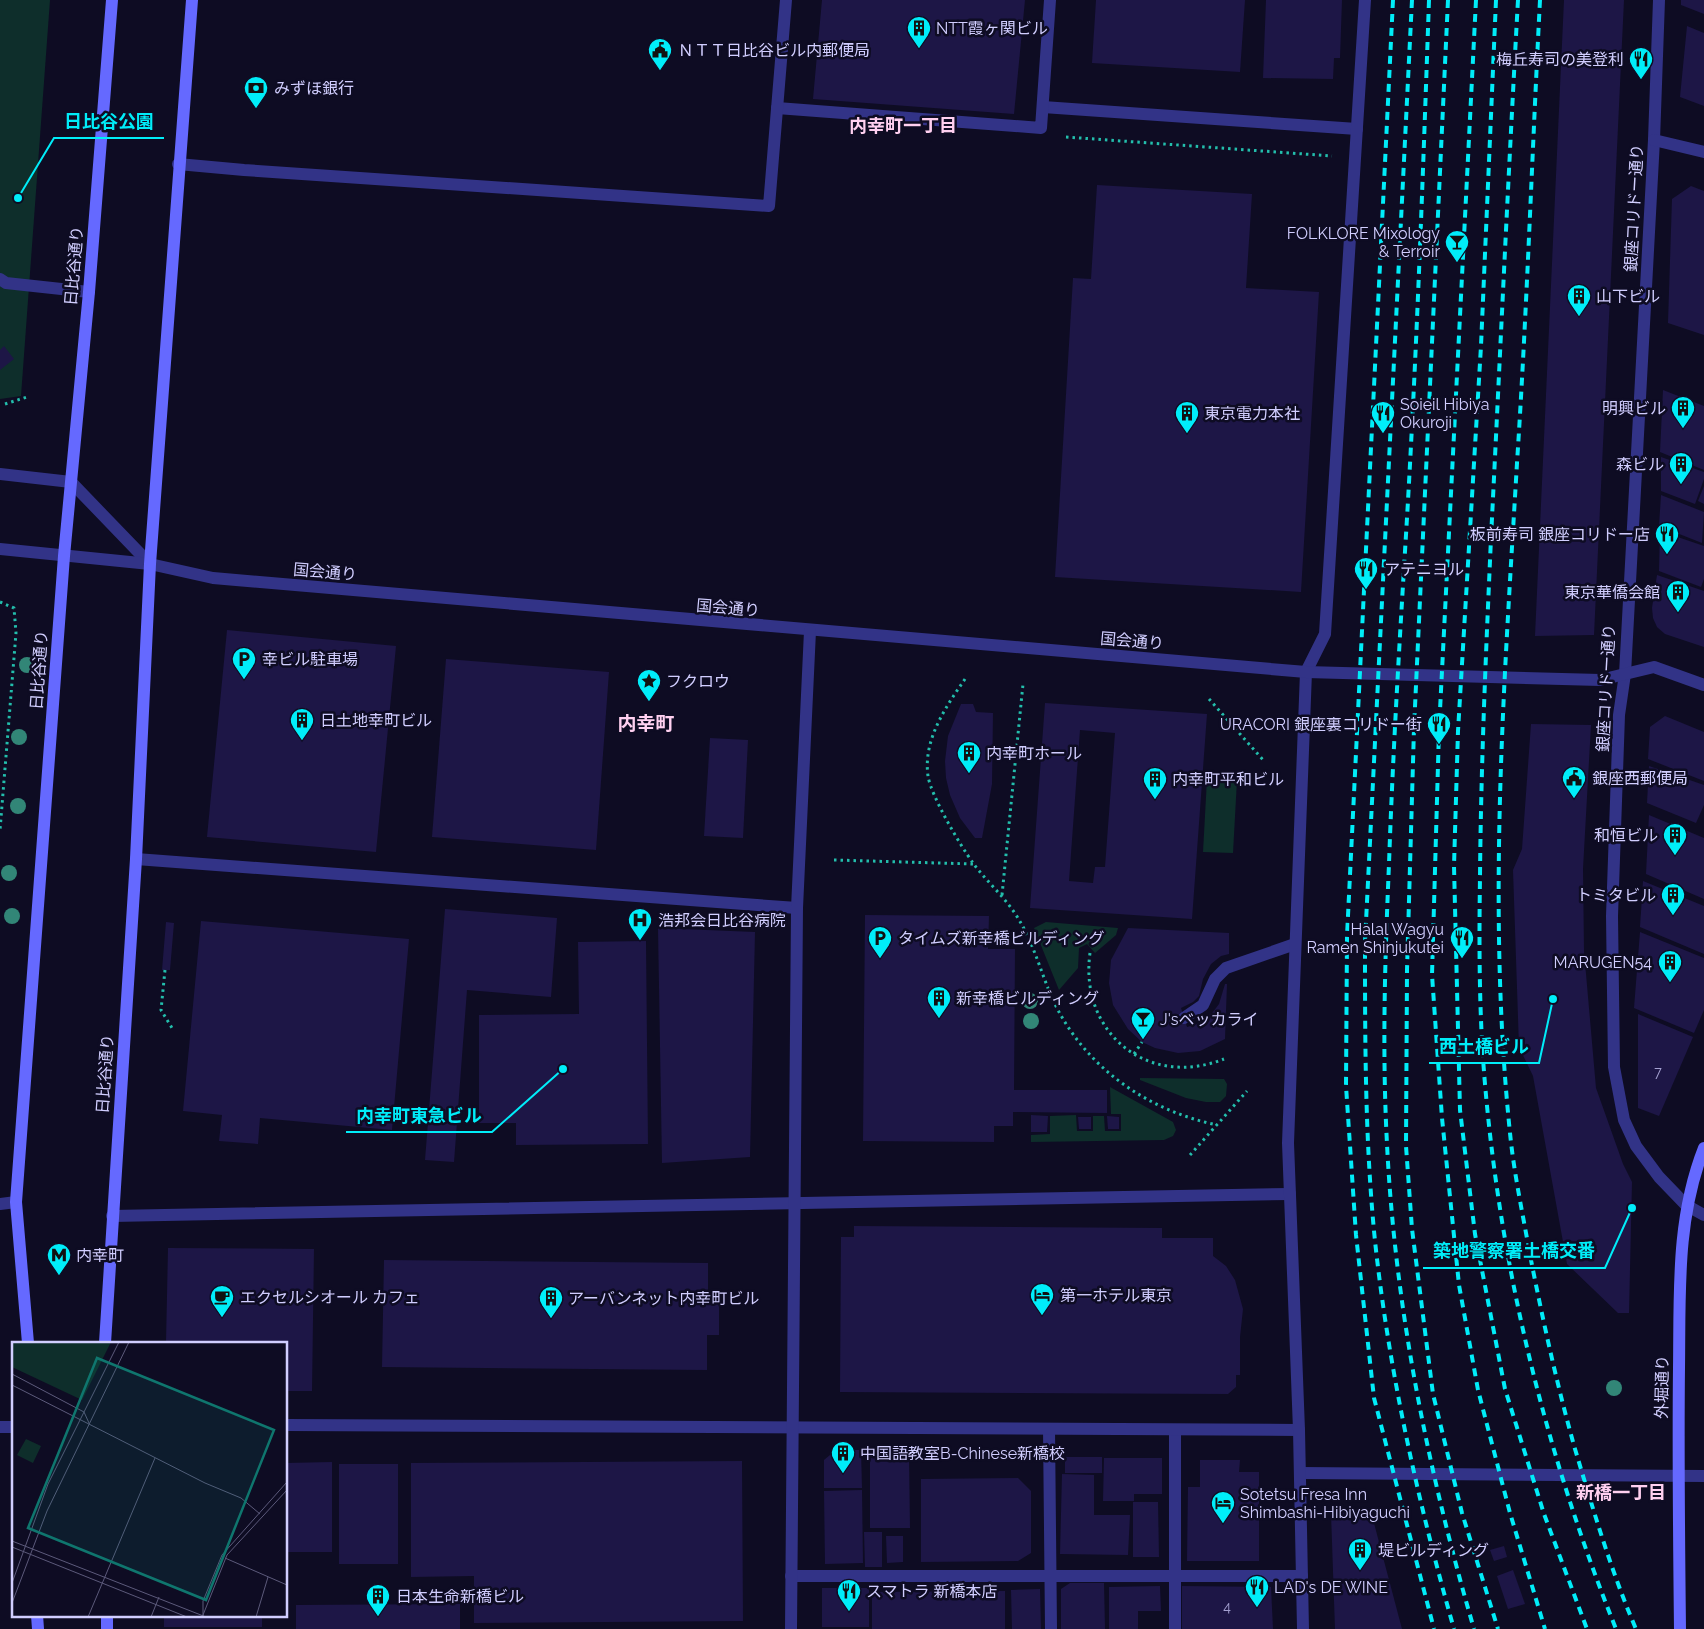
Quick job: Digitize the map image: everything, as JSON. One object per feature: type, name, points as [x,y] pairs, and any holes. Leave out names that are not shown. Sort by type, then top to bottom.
[{"type":"main road","name":"日比谷通り","points":[[28,1342],[16,1202],[64,556],[89,292],[112,0]]},
{"type":"main road","name":"日比谷通り","points":[[105,1342],[136,859],[150,564],[178,164],[192,0]]},
{"type":"main road","name":"外堀通り","points":[[1680,1629],[1678,1476],[1680,1256],[1686,1205],[1695,1171],[1704,1148]]},
{"type":"main road","points":[[37,1616],[38,1629]]},
{"type":"main road","points":[[107,1616],[108,1629]]},
{"type":"street","points":[[178,164],[769,206],[786,0]]},
{"type":"street","points":[[777,108],[1042,128],[1050,0]]},
{"type":"street","points":[[1303,1629],[1299,1430],[1288,1143],[1295,944],[1306,672],[1325,634],[1365,0]]},
{"type":"street","name":"銀座コリドー通り","points":[[1659,0],[1654,140],[1624,674],[1619,715],[1612,916],[1614,1068],[1624,1120],[1636,1146],[1659,1177],[1686,1205],[1704,1215]]},
{"type":"street","points":[[1043,107],[1357,129]]},
{"type":"street","points":[[1654,140],[1704,152]]},
{"type":"street","points":[[0,279],[6,283],[89,292]]},
{"type":"street","points":[[0,474],[71,482],[150,564]]},
{"type":"street","name":"国会通り","points":[[0,549],[150,564],[213,578],[810,631],[1306,672],[1600,680],[1654,667],[1704,685]]},
{"type":"street","points":[[791,1629],[797,908],[810,631]]},
{"type":"street","points":[[136,859],[797,908]]},
{"type":"street","points":[[1184,1018],[1203,1005],[1215,979],[1222,971],[1295,944]]},
{"type":"street","points":[[112,1216],[1290,1194]]},
{"type":"street","points":[[0,1204],[16,1202]]},
{"type":"street","points":[[288,1426],[1299,1430]]},
{"type":"street","points":[[1048,1429],[1051,1629]]},
{"type":"street","points":[[1175,1430],[1175,1629]]},
{"type":"street","points":[[1300,1473],[1704,1476]]},
{"type":"street","points":[[791,1576],[1302,1576]]},
{"type":"path","points":[[1066,137],[1355,158]]},
{"type":"path","points":[[5,404],[27,397]]},
{"type":"path","points":[[0,602],[14,608],[16,634],[0,830]]},
{"type":"path","points":[[965,679],[936,728],[927,754],[930,789],[973,864],[1002,895],[1028,936],[1059,1012],[1078,1041],[1096,1061],[1122,1084],[1151,1103],[1191,1119],[1217,1125]]},
{"type":"path","points":[[1002,895],[1023,684]]},
{"type":"path","points":[[1209,699],[1264,761]]},
{"type":"path","points":[[834,860],[973,864]]},
{"type":"path","points":[[1090,953],[1088,982],[1096,1010],[1111,1035],[1134,1054],[1155,1064],[1178,1068],[1207,1065],[1224,1059]]},
{"type":"path","points":[[165,970],[161,1010],[172,1028]]},
{"type":"path","points":[[1134,1054],[1142,1042]]},
{"type":"path","points":[[1190,1155],[1247,1091]]},
{"type":"green space","points":[[0,0],[50,0],[21,396],[0,399]]},
{"type":"green space","points":[[1207,779],[1237,780],[1233,853],[1203,852]]},
{"type":"green space","points":[[1046,922],[1118,928],[1116,935],[1095,953],[1087,944],[1079,948],[1078,968],[1059,990],[1034,928]]},
{"type":"green space","points":[[1140,1078],[1224,1079],[1227,1084],[1226,1096],[1220,1102],[1206,1102],[1186,1098],[1140,1080]]},
{"type":"green space","points":[[1110,1087],[1173,1122],[1176,1130],[1173,1136],[1164,1140],[1031,1142],[1031,1135],[1050,1134],[1050,1116],[1076,1115],[1077,1131],[1093,1131],[1093,1116],[1104,1116],[1105,1131],[1121,1131],[1121,1114],[1111,1114]]},
{"type":"building","name":"NTT霞ヶ関ビル","points":[[822,0],[1025,0],[1014,114],[813,99]]},
{"type":"building","points":[[1096,0],[1245,0],[1240,72],[1092,63]]},
{"type":"building","points":[[1266,0],[1342,0],[1340,58],[1334,58],[1333,79],[1263,78]]},
{"type":"building","name":"山下ビル","points":[[1564,0],[1624,0],[1594,635],[1535,636]]},
{"type":"building","points":[[1681,0],[1704,0],[1704,14],[1681,5]]},
{"type":"building","points":[[1687,26],[1704,33],[1704,106],[1680,97]]},
{"type":"building","name":"東京電力本社","points":[[1097,185],[1252,194],[1246,288],[1319,292],[1301,592],[1055,577],[1073,278],[1091,279]]},
{"type":"building","points":[[1691,186],[1704,191],[1704,335],[1668,323],[1672,199]]},
{"type":"building","points":[[4,346],[14,359],[0,370],[0,350]]},
{"type":"building","name":"明興ビル","points":[[1663,390],[1704,406],[1704,470],[1660,452]]},
{"type":"building","name":"森ビル","points":[[1661,457],[1704,472],[1704,479],[1695,504],[1661,491]]},
{"type":"building","points":[[1704,486],[1704,504],[1698,501]]},
{"type":"building","points":[[1661,495],[1704,512],[1702,543],[1659,526]]},
{"type":"building","points":[[1660,531],[1704,546],[1704,579],[1701,587],[1659,571]]},
{"type":"building","name":"東京華僑会館","points":[[1657,575],[1704,591],[1704,647],[1665,634],[1657,627],[1653,618],[1652,608]]},
{"type":"building","name":"日土地幸町ビル","points":[[227,630],[396,646],[376,852],[207,837]]},
{"type":"building","points":[[446,659],[609,672],[596,850],[432,837]]},
{"type":"building","name":"内幸町平和ビル","points":[[1045,703],[1207,714],[1192,919],[1030,908]],"holes":[[[1080,730],[1115,733],[1105,867],[1095,867],[1093,883],[1069,881]]]},
{"type":"building","name":"内幸町ホール","points":[[961,704],[973,704],[976,712],[993,713],[992,784],[982,838],[975,838],[960,818],[950,795],[946,778],[945,761],[948,736]]},
{"type":"building","points":[[1665,716],[1704,732],[1704,781],[1648,759],[1650,727]]},
{"type":"building","points":[[1531,724],[1591,725],[1583,869],[1584,951],[1596,1088],[1623,1164],[1632,1182],[1629,1313],[1618,1313],[1567,1264],[1533,1076],[1519,1047],[1513,870],[1522,849]]},
{"type":"building","points":[[710,738],[748,740],[743,838],[704,836]]},
{"type":"building","points":[[1649,766],[1704,785],[1704,805],[1696,823],[1647,803]]},
{"type":"building","name":"和恒ビル","points":[[1649,815],[1704,838],[1704,899],[1646,874]]},
{"type":"building","name":"トミタビル","points":[[1643,881],[1704,906],[1704,954],[1640,927]]},
{"type":"building","points":[[445,909],[557,918],[551,997],[467,990],[454,1162],[425,1160]]},
{"type":"building","name":"新幸橋ビルディング","points":[[865,915],[989,916],[988,949],[1015,949],[1014,1090],[1107,1090],[1107,1113],[1013,1112],[1013,1126],[994,1126],[994,1142],[863,1141]]},
{"type":"building","points":[[201,921],[409,939],[392,1130],[260,1118],[258,1144],[219,1141],[222,1115],[183,1111]]},
{"type":"building","points":[[166,922],[174,923],[170,970],[162,970]]},
{"type":"building","points":[[658,928],[755,932],[750,1157],[662,1163]]},
{"type":"building","points":[[1128,928],[1229,933],[1229,954],[1221,956],[1211,964],[1203,979],[1199,996],[1193,1002],[1181,1008],[1187,1027],[1197,1024],[1213,1012],[1219,1004],[1225,984],[1227,984],[1225,1039],[1200,1051],[1178,1053],[1155,1048],[1142,1042],[1128,1029],[1113,1005],[1109,983],[1111,960]]},
{"type":"building","name":"MARUGEN54","points":[[1640,932],[1704,958],[1704,1010],[1694,1033],[1634,1008]]},
{"type":"building","points":[[646,941],[648,1144],[516,1145],[516,1123],[479,1123],[479,1015],[579,1014],[578,942]]},
{"type":"building","points":[[1638,1014],[1693,1037],[1659,1116],[1638,1108]]},
{"type":"building","points":[[1031,1115],[1048,1116],[1047,1132],[1031,1132]]},
{"type":"building","points":[[1107,1116],[1119,1117],[1119,1129],[1108,1129]]},
{"type":"building","points":[[1078,1117],[1091,1117],[1091,1129],[1079,1129]]},
{"type":"building","name":"第一ホテル東京","points":[[854,1226],[1162,1228],[1162,1238],[1213,1238],[1213,1256],[1226,1266],[1235,1280],[1243,1309],[1240,1337],[1240,1375],[1236,1375],[1236,1387],[1228,1394],[840,1392],[841,1237],[854,1237]]},
{"type":"building","points":[[168,1248],[314,1249],[312,1391],[288,1391],[288,1342],[166,1342]]},
{"type":"building","name":"アーバンネット内幸町ビル","points":[[384,1260],[708,1263],[708,1303],[719,1304],[719,1335],[707,1335],[707,1370],[382,1367]]},
{"type":"building","name":"中国語教室B-Chinese新橋校","points":[[836,1450],[861,1450],[862,1488],[824,1488],[824,1460]]},
{"type":"building","points":[[870,1456],[909,1456],[910,1528],[870,1528]]},
{"type":"building","points":[[1065,1457],[1102,1457],[1102,1473],[1065,1473]]},
{"type":"building","points":[[1104,1458],[1162,1458],[1162,1494],[1134,1494],[1134,1501],[1103,1501]]},
{"type":"building","name":"Sotetsu Fresa Inn Shimbashi-Hibiyaguchi","points":[[1200,1460],[1240,1460],[1239,1472],[1259,1472],[1259,1561],[1187,1561],[1188,1487],[1200,1487]]},
{"type":"building","points":[[742,1461],[743,1621],[474,1623],[474,1576],[411,1577],[411,1463]]},
{"type":"building","points":[[332,1462],[332,1552],[288,1552],[288,1463]]},
{"type":"building","points":[[339,1464],[398,1464],[398,1564],[339,1564]]},
{"type":"building","points":[[1062,1474],[1094,1475],[1094,1515],[1130,1515],[1128,1555],[1060,1554]]},
{"type":"building","points":[[1018,1478],[1031,1491],[1031,1553],[1018,1561],[921,1562],[921,1479]]},
{"type":"building","points":[[862,1490],[863,1563],[825,1564],[824,1491]]},
{"type":"building","points":[[1133,1502],[1158,1502],[1159,1557],[1133,1557]]},
{"type":"building","name":"堤ビルディング","points":[[1370,1508],[1402,1629],[1335,1629],[1331,1513]]},
{"type":"building","points":[[864,1532],[882,1532],[882,1567],[865,1567]]},
{"type":"building","points":[[886,1536],[903,1536],[903,1562],[887,1563]]},
{"type":"building","points":[[1504,1546],[1507,1557],[1494,1561],[1490,1550]]},
{"type":"building","points":[[1513,1570],[1525,1604],[1508,1609],[1497,1576]]},
{"type":"building","points":[[1070,1583],[1104,1583],[1105,1629],[1061,1629],[1061,1589]]},
{"type":"building","points":[[1160,1586],[1161,1611],[1138,1611],[1138,1629],[1109,1629],[1109,1587]]},
{"type":"building","points":[[1182,1586],[1271,1587],[1273,1629],[1182,1629]]},
{"type":"building","points":[[822,1588],[869,1588],[869,1627],[822,1627]]},
{"type":"building","points":[[1040,1589],[1041,1629],[1012,1629],[1011,1590]]},
{"type":"building","points":[[1005,1591],[1005,1629],[872,1629],[872,1592]]},
{"type":"building","name":"日本生命新橋ビル","points":[[460,1604],[460,1629],[296,1629],[296,1605]]},
{"type":"building","points":[[164,1616],[262,1616],[262,1627],[164,1627]]},
{"type":"railway","points":[[1393,0],[1347,936],[1346,1086],[1356,1235],[1374,1398],[1434,1629]]},
{"type":"railway","points":[[1412,0],[1365,942],[1366,1092],[1369,1167],[1375,1241],[1388,1339],[1417,1485],[1454,1629]]},
{"type":"railway","points":[[1429,0],[1414,389],[1388,899],[1385,1109],[1391,1205],[1406,1328],[1416,1389],[1442,1510],[1474,1629]]},
{"type":"railway","points":[[1448,0],[1414,728],[1407,970],[1406,1146],[1412,1229],[1433,1394],[1462,1513],[1498,1629]]},
{"type":"railway","points":[[1476,0],[1439,730],[1432,975],[1442,1118],[1459,1285],[1478,1390],[1510,1513],[1545,1629]]},
{"type":"railway","points":[[1496,0],[1481,346],[1458,731],[1454,866],[1460,1110],[1475,1234],[1505,1389],[1544,1514],[1587,1629]]},
{"type":"railway","points":[[1518,0],[1484,707],[1480,928],[1483,1058],[1492,1154],[1502,1223],[1530,1361],[1568,1496],[1616,1629]]},
{"type":"railway","points":[[1540,0],[1500,798],[1500,966],[1503,1049],[1510,1133],[1519,1194],[1540,1304],[1562,1401],[1610,1562],[1636,1629]]},
{"type":"place","name":"NTT霞ヶ関ビル","points":[[919,49]]},
{"type":"place","name":"ＮＴＴ日比谷ビル内郵便局","points":[[660,71]]},
{"type":"place","name":"梅丘寿司の美登利","points":[[1641,80]]},
{"type":"place","name":"みずほ銀行","points":[[256,109]]},
{"type":"place","name":"日比谷公園","points":[[18,198]]},
{"type":"place","name":"FOLKLORE Mixology & Terroir","points":[[1457,263]]},
{"type":"place","name":"山下ビル","points":[[1579,317]]},
{"type":"place","name":"明興ビル","points":[[1683,429]]},
{"type":"place","name":"東京電力本社","points":[[1187,434]]},
{"type":"place","name":"Soieil Hibiya Okuroji","points":[[1383,434]]},
{"type":"place","name":"森ビル","points":[[1681,485]]},
{"type":"place","name":"板前寿司 銀座コリドー店","points":[[1667,555]]},
{"type":"place","name":"アテニヨル","points":[[1366,590]]},
{"type":"place","name":"東京華僑会館","points":[[1678,613]]},
{"type":"place","name":"幸ビル駐車場","points":[[244,680]]},
{"type":"place","name":"フクロウ","points":[[649,702]]},
{"type":"place","name":"日土地幸町ビル","points":[[302,741]]},
{"type":"place","name":"URACORI 銀座裏コリドー街","points":[[1439,745]]},
{"type":"place","name":"内幸町ホール","points":[[969,774]]},
{"type":"place","name":"銀座西郵便局","points":[[1574,799]]},
{"type":"place","name":"内幸町平和ビル","points":[[1155,800]]},
{"type":"place","name":"和恒ビル","points":[[1675,856]]},
{"type":"place","name":"トミタビル","points":[[1673,916]]},
{"type":"place","name":"浩邦会日比谷病院","points":[[640,941]]},
{"type":"place","name":"タイムズ新幸橋ビルディング","points":[[880,959]]},
{"type":"place","name":"Halal Wagyu Ramen Shinjukutei","points":[[1462,959]]},
{"type":"place","name":"MARUGEN54","points":[[1670,983]]},
{"type":"place","name":"西土橋ビル","points":[[1553,999]]},
{"type":"place","name":"新幸橋ビルディング","points":[[939,1019]]},
{"type":"place","name":"J'sベッカライ","points":[[1143,1040]]},
{"type":"place","name":"内幸町東急ビル","points":[[563,1069]]},
{"type":"place","name":"築地警察署土橋交番","points":[[1632,1208]]},
{"type":"place","name":"内幸町","points":[[59,1276]]},
{"type":"place","name":"第一ホテル東京","points":[[1042,1316]]},
{"type":"place","name":"エクセルシオール カフェ","points":[[222,1318]]},
{"type":"place","name":"アーバンネット内幸町ビル","points":[[551,1319]]},
{"type":"place","name":"中国語教室B-Chinese新橋校","points":[[843,1474]]},
{"type":"place","name":"Sotetsu Fresa Inn Shimbashi-Hibiyaguchi","points":[[1223,1524]]},
{"type":"place","name":"堤ビルディング","points":[[1360,1571]]},
{"type":"place","name":"LAD's DE WINE","points":[[1257,1608]]},
{"type":"place","name":"スマトラ 新橋本店","points":[[849,1612]]},
{"type":"place","name":"日本生命新橋ビル","points":[[378,1617]]},
{"type":"district","name":"内幸町一丁目","points":[[903,125]]},
{"type":"district","name":"内幸町","points":[[646,723]]},
{"type":"district","name":"新橋一丁目","points":[[1621,1492]]}]
